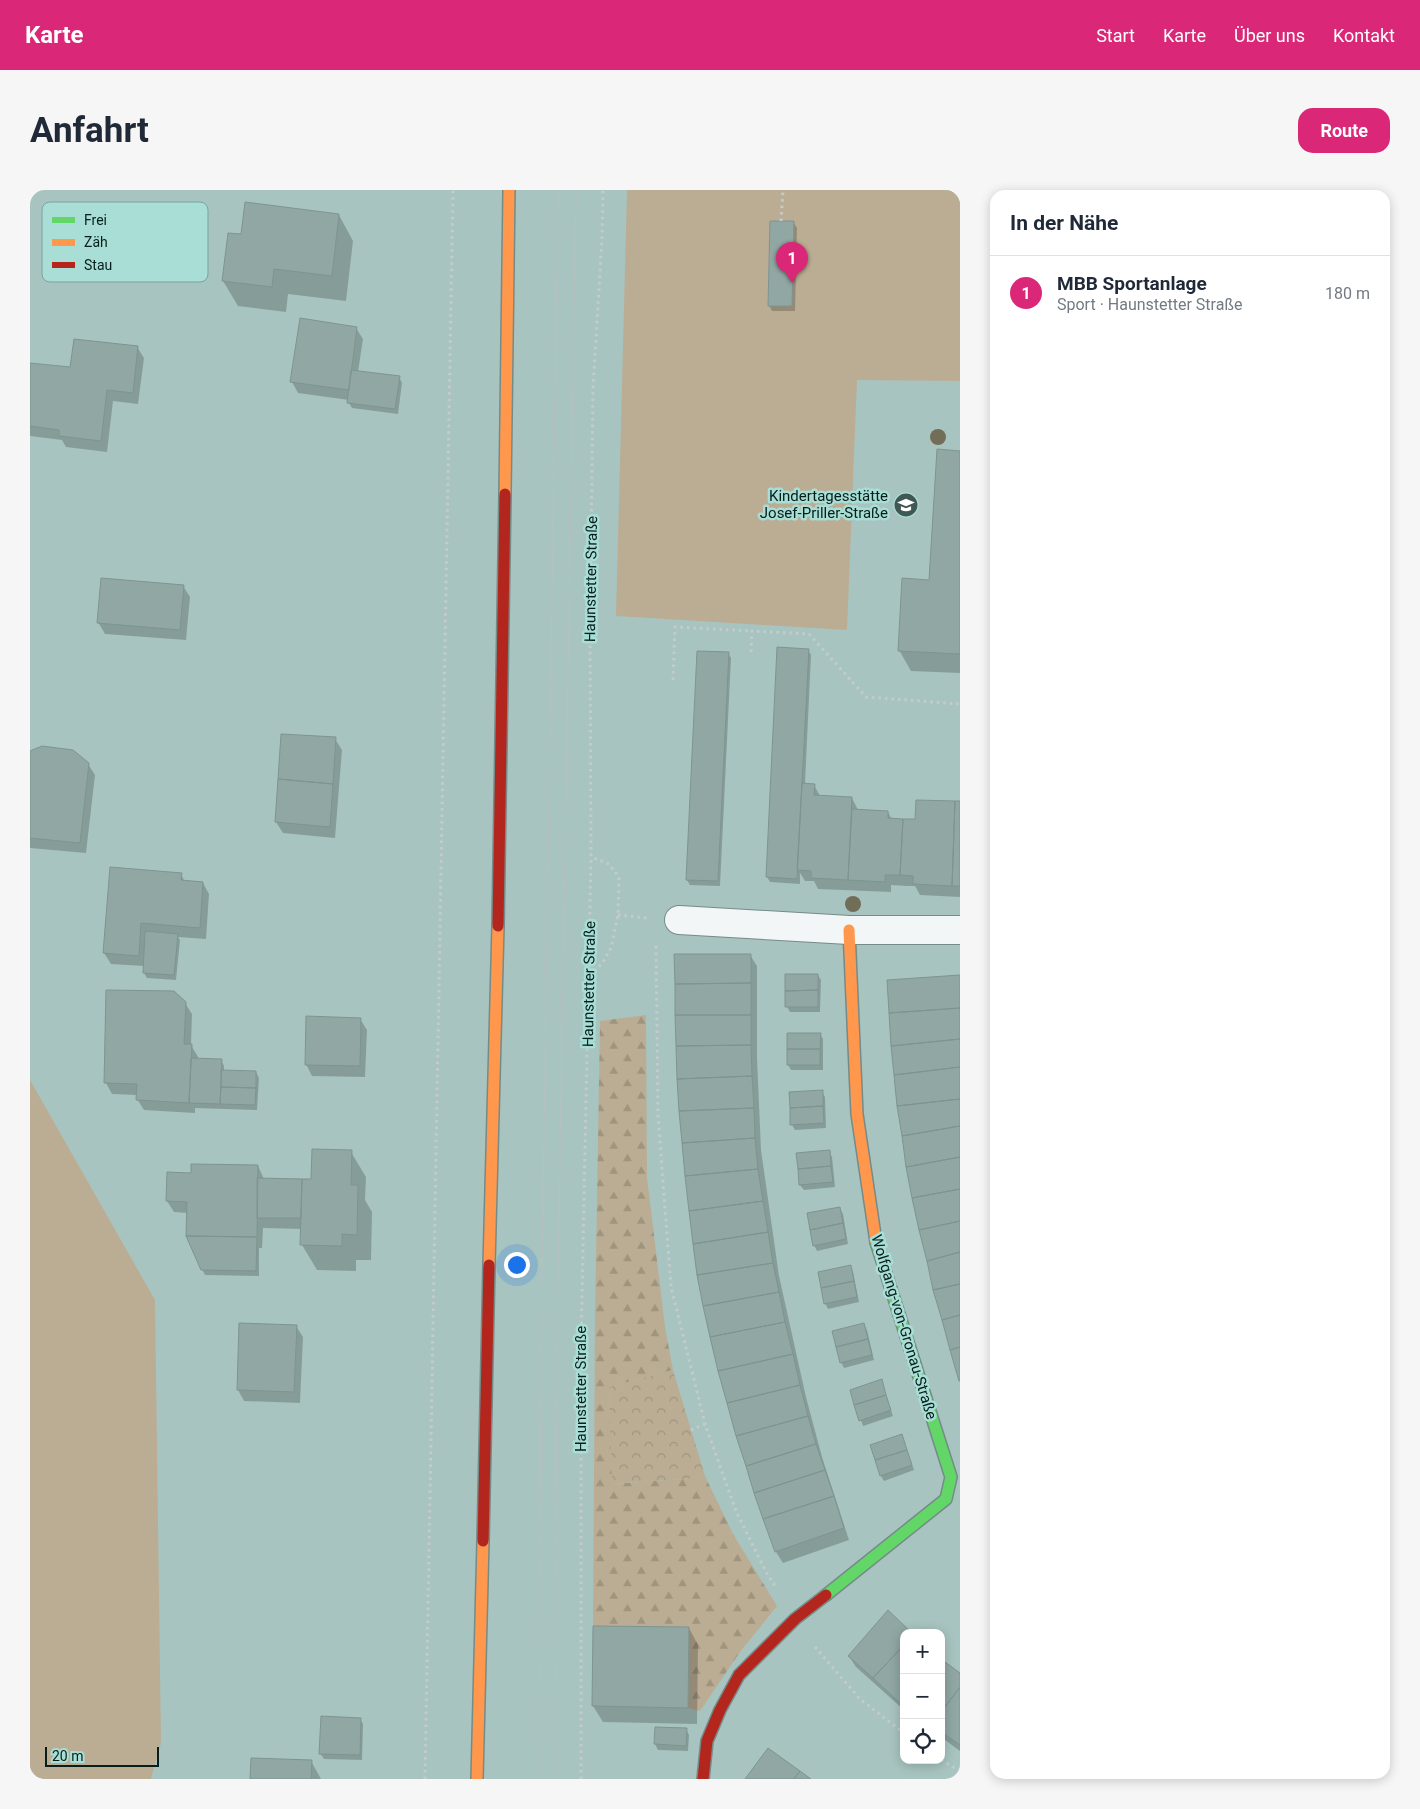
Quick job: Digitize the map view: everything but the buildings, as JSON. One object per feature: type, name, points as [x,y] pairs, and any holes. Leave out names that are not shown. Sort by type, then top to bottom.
[{"type":"main road","points":[[477,1779],[499,866],[509,190]]},
{"type":"main road","name":"Wolfgang-von-Gronau-Straße","points":[[703,1779],[707,1740],[720,1710],[739,1675],[795,1619],[946,1499],[951,1476],[876,1239],[857,1114],[850,930]]},
{"type":"street","points":[[679,920],[850,930],[960,930]]},
{"type":"path","points":[[426,1779],[453,190]]},
{"type":"path","name":"Haunstetter Straße","points":[[581,1779],[581,1345],[592,857],[590,624],[593,388],[604,190]]},
{"type":"path","points":[[781,221],[783,190]]},
{"type":"path","points":[[673,680],[675,627],[809,634],[866,698],[960,704]]},
{"type":"path","points":[[751,652],[752,632]]},
{"type":"path","points":[[590,976],[603,962],[611,948],[618,915],[618,877],[609,864],[592,857]]},
{"type":"path","points":[[656,938],[658,1116],[671,1287],[705,1424],[736,1510],[766,1572],[795,1619],[818,1652],[860,1699],[900,1729]]},
{"type":"path","points":[[691,1430],[705,1424]]},
{"type":"path","points":[[945,1762],[960,1771]]},
{"type":"green space","points":[[627,190],[960,190],[960,381],[857,380],[847,630],[616,616]]},
{"type":"green space","points":[[646,1015],[647,1177],[665,1327],[673,1370],[609,1387],[613,1484],[705,1476],[733,1534],[777,1606],[740,1652],[700,1711],[688,1708],[689,1627],[593,1626],[595,1318],[600,1021]]},
{"type":"green space","points":[[30,1080],[155,1300],[161,1743],[151,1779],[30,1779]]},
{"type":"green space","points":[[673,1370],[705,1476],[612,1484],[609,1387]]},
{"type":"tram line","points":[[539,1779],[541,1335],[558,190]]},
{"type":"tram line","points":[[555,1779],[557,1335],[576,190]]},
{"type":"traffic: fast","points":[[826,1595],[946,1499],[951,1477],[876,1242]]},
{"type":"traffic: slow","points":[[505,494],[509,190]]},
{"type":"traffic: slow","points":[[489,1265],[498,926]]},
{"type":"traffic: slow","points":[[849,930],[857,1114],[876,1242]]},
{"type":"traffic: slow","points":[[477,1779],[483,1541]]},
{"type":"traffic: jam","points":[[498,926],[505,494]]},
{"type":"traffic: jam","points":[[483,1541],[489,1265]]},
{"type":"traffic: jam","points":[[703,1779],[707,1741],[720,1710],[739,1675],[795,1619],[826,1595]]},
{"type":"place","name":"MBB Sportanlage","points":[[792,283]]},
{"type":"place","name":"Kindertagesstätte Josef-Priller-Straße","points":[[906,505]]}]
